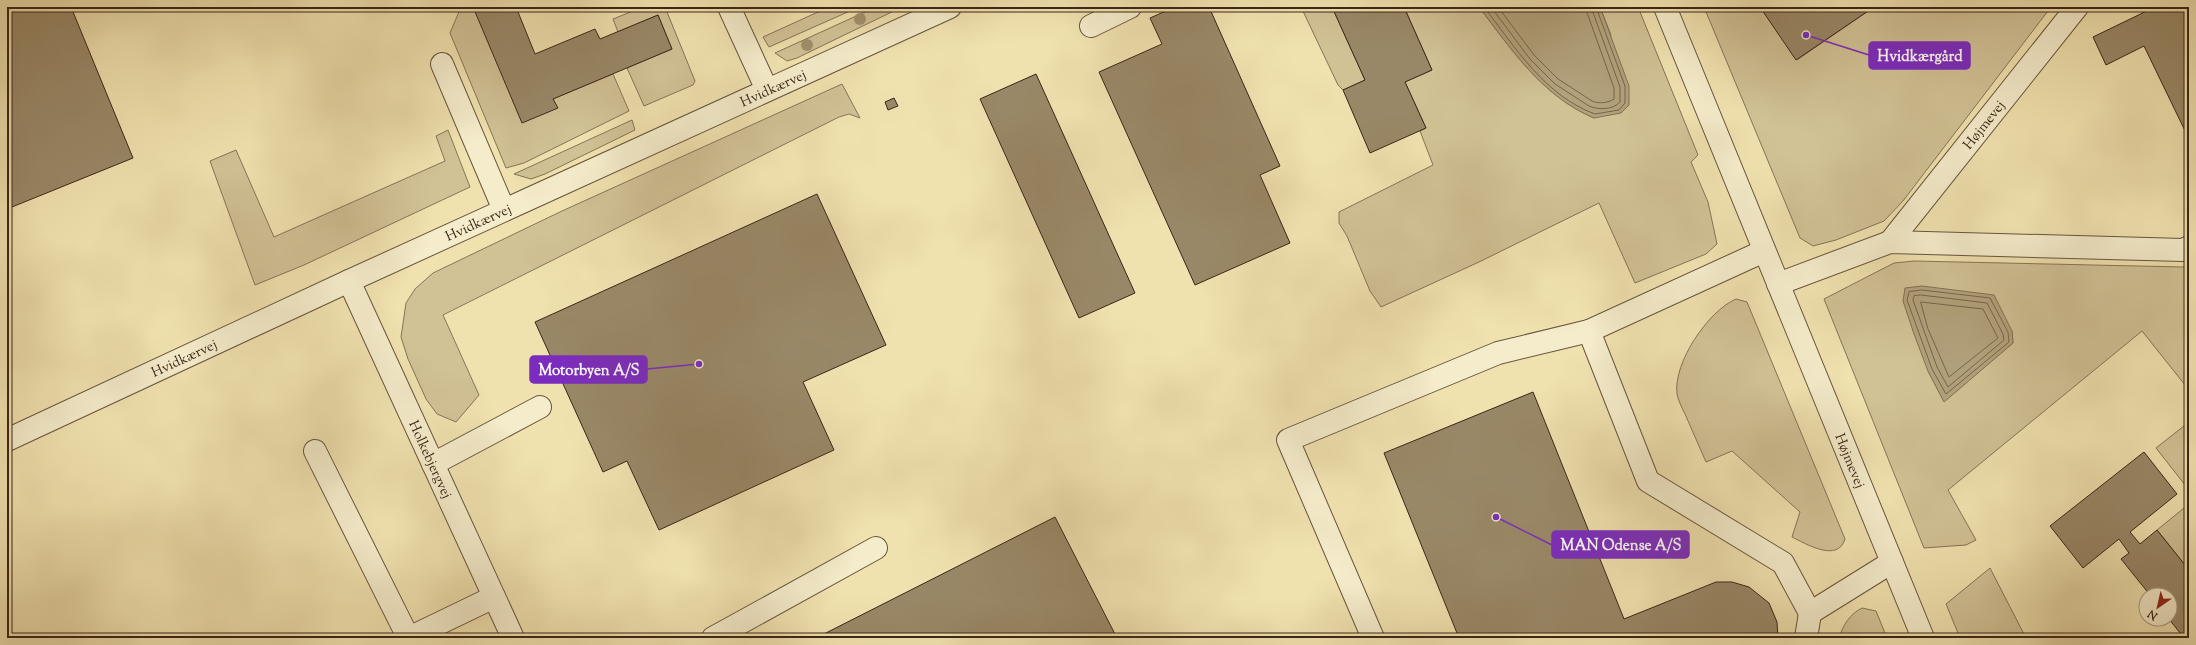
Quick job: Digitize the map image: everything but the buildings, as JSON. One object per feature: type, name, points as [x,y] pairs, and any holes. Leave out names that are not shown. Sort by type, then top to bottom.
[{"type":"street","points":[[729,7],[767,90]]},
{"type":"street","name":"Hvidkærvej","points":[[7,440],[349,281],[950,7]]},
{"type":"street","points":[[1091,26],[1130,7]]},
{"type":"street","name":"Højmevej","points":[[1665,7],[1922,638]]},
{"type":"street","name":"Højmevej","points":[[1890,242],[2076,7]]},
{"type":"street","points":[[442,64],[504,210]]},
{"type":"street","points":[[1778,284],[1890,242],[2183,250],[2189,247]]},
{"type":"street","points":[[1373,638],[1288,440],[1498,353],[1589,331],[1764,251]]},
{"type":"street","name":"Holkebjergvej","points":[[349,281],[513,638]]},
{"type":"street","points":[[1589,331],[1648,482],[1783,563],[1810,612],[1806,638]]},
{"type":"street","points":[[433,464],[540,407]]},
{"type":"street","points":[[315,451],[408,638],[494,597]]},
{"type":"street","points":[[713,638],[876,548]]},
{"type":"street","points":[[1810,612],[1892,562]]},
{"type":"shaded area","points":[[461,7],[473,7],[557,108],[553,99],[613,74],[629,111],[524,163],[506,168],[450,33]]},
{"type":"shaded area","points":[[643,7],[665,7],[695,81],[693,85],[644,106],[627,68],[672,49],[658,15],[618,32],[613,19]]},
{"type":"shaded area","points":[[829,7],[859,7],[769,47],[763,37]]},
{"type":"shaded area","points":[[876,7],[902,7],[797,58],[787,61],[775,53]]},
{"type":"shaded area","points":[[1301,7],[1332,7],[1365,80],[1343,90],[1338,85]]},
{"type":"shaded area","points":[[1404,7],[1479,7],[1516,55],[1543,85],[1575,109],[1594,118],[1611,35],[1600,7],[1638,7],[1698,155],[1691,162],[1708,202],[1717,244],[1706,254],[1635,283],[1599,203],[1479,262],[1381,307],[1370,291],[1347,236],[1339,223],[1339,212],[1433,165],[1420,131],[1426,128],[1405,82],[1432,70]]},
{"type":"shaded area","points":[[1704,7],[1760,7],[1797,60],[1874,7],[2051,7],[1903,201],[1884,221],[1836,240],[1813,246],[1800,238]]},
{"type":"shaded area","points":[[842,84],[860,118],[849,114],[839,117],[443,315],[479,395],[456,422],[437,414],[426,399],[408,359],[401,337],[406,303],[415,289],[433,273],[562,211]]},
{"type":"shaded area","points":[[632,120],[635,130],[545,174],[531,179],[514,174]]},
{"type":"shaded area","points":[[448,130],[470,187],[304,265],[255,285],[210,161],[236,150],[274,237],[445,161],[436,136]]},
{"type":"shaded area","points":[[1914,261],[2183,267],[2189,264],[2189,390],[2142,331],[1948,490],[1976,540],[1966,545],[1924,548],[1824,299],[1894,263]],"holes":[[[2012,331],[2013,343],[1944,401],[1928,371]]]},
{"type":"shaded area","points":[[1736,299],[1747,302],[1845,539],[1841,546],[1836,550],[1821,550],[1792,537],[1800,512],[1732,451],[1706,462],[1679,401],[1677,394],[1677,382],[1681,368],[1694,339],[1714,315],[1725,305]]},
{"type":"shaded area","points":[[2189,422],[2189,490],[2156,448]]},
{"type":"shaded area","points":[[2189,504],[2189,570],[2157,530]]},
{"type":"shaded area","points":[[1990,568],[2026,638],[1960,638],[1946,604]]},
{"type":"shaded area","points":[[1862,608],[1876,611],[1887,638],[1839,638],[1848,620],[1854,613]]},
{"type":"water","points":[[1479,7],[1600,7],[1629,86],[1629,105],[1621,113],[1594,118],[1575,109],[1543,85],[1516,55]]},
{"type":"water","points":[[1922,286],[1994,295],[2012,331],[2013,343],[1944,402],[1928,371],[1903,301],[1905,288]]},
{"type":"place","name":"Hvidkærgård","points":[[1806,35]]},
{"type":"place","name":"Motorbyen A/S","points":[[699,364]]},
{"type":"place","name":"MAN Odense A/S","points":[[1496,517]]}]
